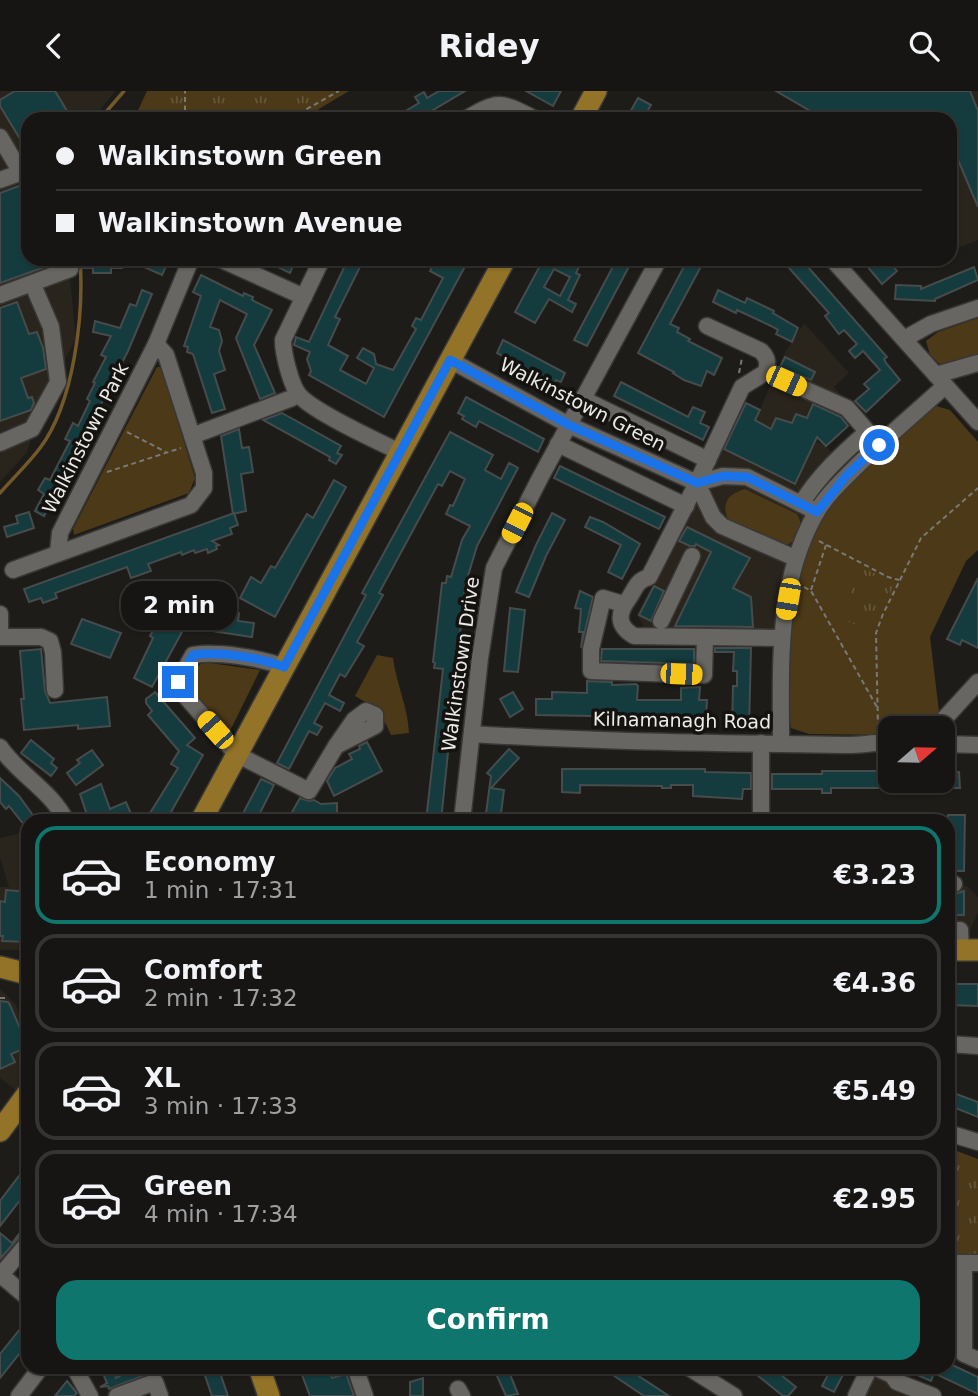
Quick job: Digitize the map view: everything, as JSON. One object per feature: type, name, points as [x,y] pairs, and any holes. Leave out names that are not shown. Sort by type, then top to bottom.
[{"type":"main road","points":[[585,112],[596,91]]},
{"type":"main road","points":[[205,814],[501,266]]},
{"type":"main road","points":[[0,966],[21,964]]},
{"type":"main road","points":[[0,966],[21,972]]},
{"type":"main road","points":[[1,1126],[21,1102]]},
{"type":"main road","points":[[261,1374],[269,1396]]},
{"type":"street","points":[[478,112],[501,103],[520,112]]},
{"type":"street","points":[[0,137],[21,166]]},
{"type":"street","points":[[0,180],[21,168]]},
{"type":"street","points":[[0,295],[70,269],[69,266]]},
{"type":"street","name":"Walkinstown Park","points":[[58,552],[60,533],[156,344],[188,266]]},
{"type":"street","points":[[235,266],[304,297]]},
{"type":"street","points":[[319,266],[283,340],[283,353],[299,395],[318,409],[400,452]]},
{"type":"street","name":"Walkinstown Drive","points":[[463,814],[494,568],[655,266]]},
{"type":"street","points":[[838,266],[978,422]]},
{"type":"street","points":[[0,443],[32,429],[58,382],[51,327],[36,292]]},
{"type":"street","points":[[904,339],[931,324],[978,308]]},
{"type":"street","points":[[649,577],[739,394],[747,383],[766,372],[768,364],[765,355],[707,326]]},
{"type":"street","points":[[13,570],[191,505],[204,488],[204,473],[166,355],[156,344]]},
{"type":"street","name":"Walkinstown Green","points":[[450,360],[569,425],[697,483]]},
{"type":"street","points":[[781,743],[781,638],[795,558],[817,512],[847,475],[941,381],[978,363]]},
{"type":"street","points":[[766,372],[847,408],[879,445]]},
{"type":"street","points":[[193,440],[292,398]]},
{"type":"street","points":[[583,399],[708,460]]},
{"type":"street","points":[[801,504],[814,484],[867,432]]},
{"type":"street","points":[[558,444],[686,506]]},
{"type":"street","points":[[667,469],[678,445]]},
{"type":"street","points":[[697,483],[723,476],[747,477],[817,512]]},
{"type":"street","points":[[697,483],[713,517],[722,526],[795,558]]},
{"type":"street","points":[[662,621],[692,556]]},
{"type":"street","points":[[676,589],[649,577],[639,580],[619,615],[626,631],[634,636],[781,638]]},
{"type":"street","points":[[623,604],[603,598],[591,649],[591,671],[704,675],[705,637]]},
{"type":"street","points":[[0,614],[0,635],[41,637],[50,641],[55,690]]},
{"type":"street","points":[[284,667],[205,653],[193,655],[178,682],[181,691],[236,754],[309,791],[336,746]]},
{"type":"street","points":[[946,716],[978,682]]},
{"type":"street","name":"Kilnamanagh Road","points":[[472,734],[546,739],[878,743]]},
{"type":"street","points":[[761,743],[761,814]]},
{"type":"street","points":[[956,744],[978,745]]},
{"type":"street","points":[[3,757],[48,797],[61,814]]},
{"type":"street","points":[[955,930],[960,930],[962,950]]},
{"type":"street","points":[[955,1044],[978,1046]]},
{"type":"street","points":[[955,1135],[978,1142]]},
{"type":"street","points":[[21,1252],[1,1276],[21,1292]]},
{"type":"street","points":[[964,1263],[964,1354],[978,1360]]},
{"type":"street","points":[[19,1396],[36,1374]]},
{"type":"street","points":[[78,1374],[90,1396]]},
{"type":"street","points":[[357,1374],[365,1396]]},
{"type":"street","points":[[699,1374],[734,1396]]},
{"type":"street","points":[[856,1396],[868,1374]]},
{"type":"street","points":[[890,1374],[897,1382],[933,1396]]},
{"type":"street","points":[[117,1396],[155,1382],[160,1396]]},
{"type":"path","points":[[185,91],[185,112]]},
{"type":"path","points":[[301,112],[339,91]]},
{"type":"path","points":[[739,394],[737,379],[745,344]]},
{"type":"path","points":[[115,425],[167,453]]},
{"type":"path","points":[[92,469],[107,472],[167,453],[193,440]]},
{"type":"path","points":[[879,716],[876,633],[921,538],[978,488]]},
{"type":"path","points":[[806,534],[888,577],[900,580]]},
{"type":"path","points":[[811,591],[826,544]]},
{"type":"path","points":[[791,580],[811,591],[878,710]]},
{"type":"path","points":[[0,998],[5,998]]},
{"type":"shaded area","points":[[0,91],[115,91],[98,112],[21,112],[21,266],[69,266],[76,339],[43,400],[27,452],[0,482]]},
{"type":"shaded area","points":[[776,91],[978,91],[978,240],[957,248],[957,112],[812,112]]},
{"type":"shaded area","points":[[804,323],[849,373],[834,387],[842,396],[837,399],[815,397],[799,433],[827,447],[853,479],[797,589],[788,633],[646,630],[637,615],[674,539],[679,540],[686,526],[718,451],[744,401],[760,409],[783,356]]},
{"type":"shaded area","points":[[21,833],[21,950],[0,950],[0,887],[9,887],[0,857],[0,838]]},
{"type":"shaded area","points":[[955,881],[959,886],[967,886],[978,897],[978,912],[964,944],[955,943]]},
{"type":"shaded area","points":[[0,989],[16,1005],[21,1016],[21,1088],[18,1092],[0,1078]]},
{"type":"shaded area","points":[[955,1275],[964,1276],[961,1348],[955,1348]]},
{"type":"shaded area","points":[[874,1374],[900,1374],[895,1387],[911,1396],[862,1396]]},
{"type":"green space","points":[[147,91],[349,91],[314,112],[137,112]]},
{"type":"green space","points":[[978,318],[978,358],[944,368],[930,355],[926,341],[938,332]]},
{"type":"green space","points":[[157,367],[162,370],[195,478],[189,493],[74,535],[73,529]]},
{"type":"green space","points":[[936,406],[950,410],[978,442],[978,550],[966,561],[930,637],[940,716],[878,716],[878,735],[809,734],[791,728],[787,690],[788,653],[795,596],[806,545],[819,521],[847,483],[899,434]]},
{"type":"green space","points":[[745,489],[797,514],[801,525],[796,539],[782,546],[728,520],[725,508],[730,496]]},
{"type":"green space","points":[[862,568],[895,582],[873,633],[840,618]]},
{"type":"green space","points":[[377,655],[393,658],[409,733],[391,735],[377,712],[355,696]]},
{"type":"green space","points":[[203,662],[260,670],[228,735],[189,689],[192,671]]},
{"type":"green space","points":[[955,1148],[978,1159],[978,1254],[955,1256]]},
{"type":"building","points":[[15,91],[55,91],[68,112],[21,112],[21,140],[0,106],[0,100]]},
{"type":"building","points":[[439,91],[465,91],[430,112],[404,112],[419,103],[415,97],[424,92],[427,98]]},
{"type":"building","points":[[526,91],[561,91],[553,106]]},
{"type":"building","points":[[776,91],[970,91],[978,111],[978,207],[957,158],[957,112],[812,112]]},
{"type":"building","points":[[638,98],[651,105],[647,112],[630,112]]},
{"type":"building","points":[[21,185],[21,266],[48,266],[0,283],[0,193]]},
{"type":"building","points":[[79,266],[122,266],[111,268],[111,273],[93,273],[93,268]]},
{"type":"building","points":[[142,266],[166,266],[162,275]]},
{"type":"building","points":[[276,266],[293,266],[290,273]]},
{"type":"building","points":[[345,266],[360,266],[335,317],[340,319],[328,345],[348,356],[340,370],[366,384],[374,368],[357,358],[363,348],[374,354],[376,364],[393,370],[416,329],[412,326],[416,318],[421,320],[443,278],[430,271],[432,266],[465,266],[384,417],[309,375],[311,371],[307,359],[310,352],[294,345],[296,337],[309,342]]},
{"type":"building","points":[[540,266],[580,266],[576,273],[580,275],[568,300],[576,304],[572,312],[549,299],[535,323],[515,312]],"holes":[[[554,269],[570,277],[560,296],[544,287]]]},
{"type":"building","points":[[613,266],[629,266],[587,346],[574,340]]},
{"type":"building","points":[[684,266],[701,266],[670,324],[679,328],[677,332],[690,339],[688,341],[722,358],[714,375],[707,371],[701,386],[684,380],[638,353]]},
{"type":"building","points":[[787,266],[807,266],[887,357],[884,359],[886,363],[900,380],[866,412],[855,401],[869,389],[864,384],[880,370],[863,351],[855,358],[849,351],[857,344],[844,330],[839,334],[825,316],[829,313]]},
{"type":"building","points":[[867,266],[893,266],[897,271],[882,284]]},
{"type":"building","points":[[974,267],[978,280],[935,301],[895,299],[896,285],[921,286],[921,289]]},
{"type":"building","points":[[201,275],[243,296],[244,293],[253,297],[252,300],[272,310],[254,345],[275,393],[260,399],[236,338],[247,314],[220,300],[210,327],[219,330],[222,341],[219,351],[225,370],[214,374],[225,409],[212,413],[193,354],[187,352],[188,347],[184,346],[201,296],[193,292]]},
{"type":"building","points":[[142,290],[152,294],[128,351],[44,516],[35,511],[44,494],[38,490],[45,478],[50,480],[70,441],[65,439],[73,423],[78,426],[90,401],[87,399],[95,383],[93,382],[106,357],[101,355],[111,336],[93,332],[95,321],[120,328],[130,304],[136,306]]},
{"type":"building","points":[[718,290],[745,303],[747,298],[774,311],[773,313],[798,328],[792,342],[776,334],[778,330],[771,326],[713,302]]},
{"type":"building","points":[[17,302],[29,334],[37,332],[46,369],[21,378],[28,398],[32,397],[34,403],[31,410],[0,421],[0,308]]},
{"type":"building","points":[[503,340],[565,373],[561,382],[556,380],[554,384],[497,353]]},
{"type":"building","points":[[785,357],[815,372],[811,380],[780,367]]},
{"type":"building","points":[[621,382],[688,417],[693,407],[705,412],[700,423],[709,427],[703,440],[614,396]]},
{"type":"building","points":[[466,397],[544,439],[538,452],[479,421],[476,427],[462,419],[464,416],[458,413]]},
{"type":"building","points":[[746,403],[760,410],[755,420],[771,429],[776,418],[792,423],[796,414],[807,418],[813,404],[841,417],[848,426],[826,446],[817,437],[795,484],[724,449]]},
{"type":"building","points":[[282,413],[341,446],[337,453],[342,455],[336,464],[329,460],[330,457],[263,420]]},
{"type":"building","points":[[239,429],[242,448],[249,447],[253,472],[241,474],[246,511],[233,514],[221,436]]},
{"type":"building","points":[[450,432],[493,455],[485,470],[501,479],[509,463],[518,468],[477,546],[465,586],[442,814],[427,814],[443,669],[434,668],[433,662],[442,583],[446,583],[447,576],[451,577],[462,540],[470,526],[446,514],[450,505],[453,506],[465,479],[450,471],[442,486],[438,484],[379,593],[383,595],[357,642],[364,646],[345,677],[340,674],[329,695],[344,703],[340,711],[325,703],[314,723],[322,727],[317,735],[309,731],[289,769],[277,763],[366,595],[362,593]]},
{"type":"building","points":[[560,466],[665,517],[659,529],[554,478]]},
{"type":"building","points":[[334,480],[346,487],[275,617],[240,598],[251,577],[261,583],[271,566],[275,568],[307,514],[313,518]]},
{"type":"building","points":[[29,512],[34,528],[7,537],[4,527],[18,523],[16,516]]},
{"type":"building","points":[[234,513],[238,525],[230,528],[232,534],[212,541],[219,545],[208,553],[207,549],[182,555],[181,552],[148,564],[151,571],[131,578],[127,567],[55,593],[57,598],[43,603],[41,598],[29,602],[24,589]]},
{"type":"building","points":[[552,513],[565,520],[529,597],[516,592]]},
{"type":"building","points":[[590,517],[640,544],[622,579],[608,572],[621,545],[585,527]]},
{"type":"building","points":[[687,527],[750,558],[733,588],[751,597],[753,627],[675,626],[711,552],[696,544],[690,546],[679,541]]},
{"type":"building","points":[[978,578],[978,648],[962,640],[960,645],[947,639]]},
{"type":"building","points":[[654,586],[664,591],[651,621],[639,615]]},
{"type":"building","points":[[580,591],[593,597],[581,648],[581,609],[575,608]]},
{"type":"building","points":[[510,608],[525,610],[518,672],[504,671]]},
{"type":"building","points":[[207,609],[239,613],[238,621],[254,623],[252,637],[186,627],[187,614],[206,616]]},
{"type":"building","points":[[82,619],[121,633],[110,658],[71,644]]},
{"type":"building","points":[[158,621],[182,632],[152,687],[134,678]]},
{"type":"building","points":[[715,648],[751,648],[749,728],[732,728],[733,686],[737,686],[737,671],[733,671],[734,652],[715,652]]},
{"type":"building","points":[[41,649],[45,691],[50,703],[107,697],[110,726],[78,729],[78,725],[24,730],[20,651]]},
{"type":"building","points":[[602,649],[694,649],[694,664],[601,661]]},
{"type":"building","points":[[587,681],[612,682],[612,685],[636,684],[637,700],[681,700],[681,688],[700,687],[699,700],[707,700],[706,718],[536,715],[536,699],[552,699],[552,692],[587,693]]},
{"type":"building","points":[[155,692],[195,738],[187,745],[203,755],[170,814],[149,814],[178,768],[171,764],[179,751],[148,715],[152,711],[146,699]]},
{"type":"building","points":[[513,692],[523,709],[510,717],[500,699]]},
{"type":"building","points":[[31,740],[54,759],[51,763],[57,768],[51,776],[21,753]]},
{"type":"building","points":[[367,742],[382,771],[334,796],[327,781],[335,768],[352,759],[349,754]]},
{"type":"building","points":[[509,749],[519,758],[491,788],[504,790],[501,814],[486,814],[491,776],[487,773]]},
{"type":"building","points":[[92,750],[103,765],[76,785],[67,773],[80,763],[77,760]]},
{"type":"building","points":[[562,769],[705,769],[705,772],[751,773],[751,789],[743,789],[742,799],[693,796],[693,785],[671,785],[671,788],[662,788],[580,785],[580,793],[562,792]]},
{"type":"building","points":[[822,771],[878,771],[878,788],[831,788],[831,793],[822,793],[822,789],[772,789],[772,774],[822,774]]},
{"type":"building","points":[[956,772],[959,772],[960,788],[956,788]]},
{"type":"building","points":[[0,778],[19,796],[32,814],[21,814],[21,821],[9,806],[6,809],[0,802]]},
{"type":"building","points":[[261,779],[274,785],[260,814],[243,814]]},
{"type":"building","points":[[101,784],[110,809],[126,802],[131,814],[87,814],[80,794]]},
{"type":"building","points":[[300,798],[321,804],[337,803],[337,814],[291,814]]},
{"type":"building","points":[[955,815],[965,815],[964,871],[955,871]]},
{"type":"building","points":[[6,890],[21,891],[21,942],[2,941],[0,901],[5,902]]},
{"type":"building","points":[[964,891],[964,915],[955,915],[955,894]]},
{"type":"building","points":[[955,984],[978,984],[978,1006],[955,1005]]},
{"type":"building","points":[[0,1001],[10,1005],[21,1031],[21,1050],[11,1054],[15,1062],[0,1069]]},
{"type":"building","points":[[955,1094],[978,1102],[978,1117],[955,1108]]},
{"type":"building","points":[[21,1173],[21,1199],[0,1226],[0,1201]]},
{"type":"building","points":[[21,1231],[21,1236],[1,1258],[0,1233],[12,1243]]},
{"type":"building","points":[[21,1328],[21,1352],[0,1378],[0,1354]]},
{"type":"building","points":[[955,1366],[978,1377],[978,1394],[936,1374],[955,1374]]},
{"type":"building","points":[[115,1374],[116,1378],[123,1374],[148,1374],[109,1389],[108,1386],[100,1387],[107,1383],[104,1376]]},
{"type":"building","points":[[204,1374],[220,1374],[228,1396],[212,1396]]},
{"type":"building","points":[[302,1374],[331,1374],[332,1378],[346,1374],[354,1396],[310,1396]]},
{"type":"building","points":[[496,1374],[510,1374],[518,1394],[506,1396]]},
{"type":"building","points":[[611,1374],[636,1374],[669,1396],[644,1396]]},
{"type":"building","points":[[756,1374],[780,1374],[796,1387],[788,1396],[783,1396]]},
{"type":"building","points":[[828,1374],[843,1374],[834,1392],[822,1386]]},
{"type":"building","points":[[915,1374],[934,1374],[931,1381]]},
{"type":"building","points":[[423,1378],[423,1396],[410,1396],[410,1382]]},
{"type":"building","points":[[67,1381],[77,1393],[74,1396],[55,1396]]},
{"type":"waterway","points":[[106,112],[124,91]]},
{"type":"waterway","points":[[0,493],[40,448],[61,407],[69,383],[78,332],[80,266]]},
{"type":"route","points":[[178,682],[193,655],[205,653],[275,663],[284,667],[450,360],[569,425],[697,483],[723,476],[747,477],[817,512],[847,475],[879,445]]}]
